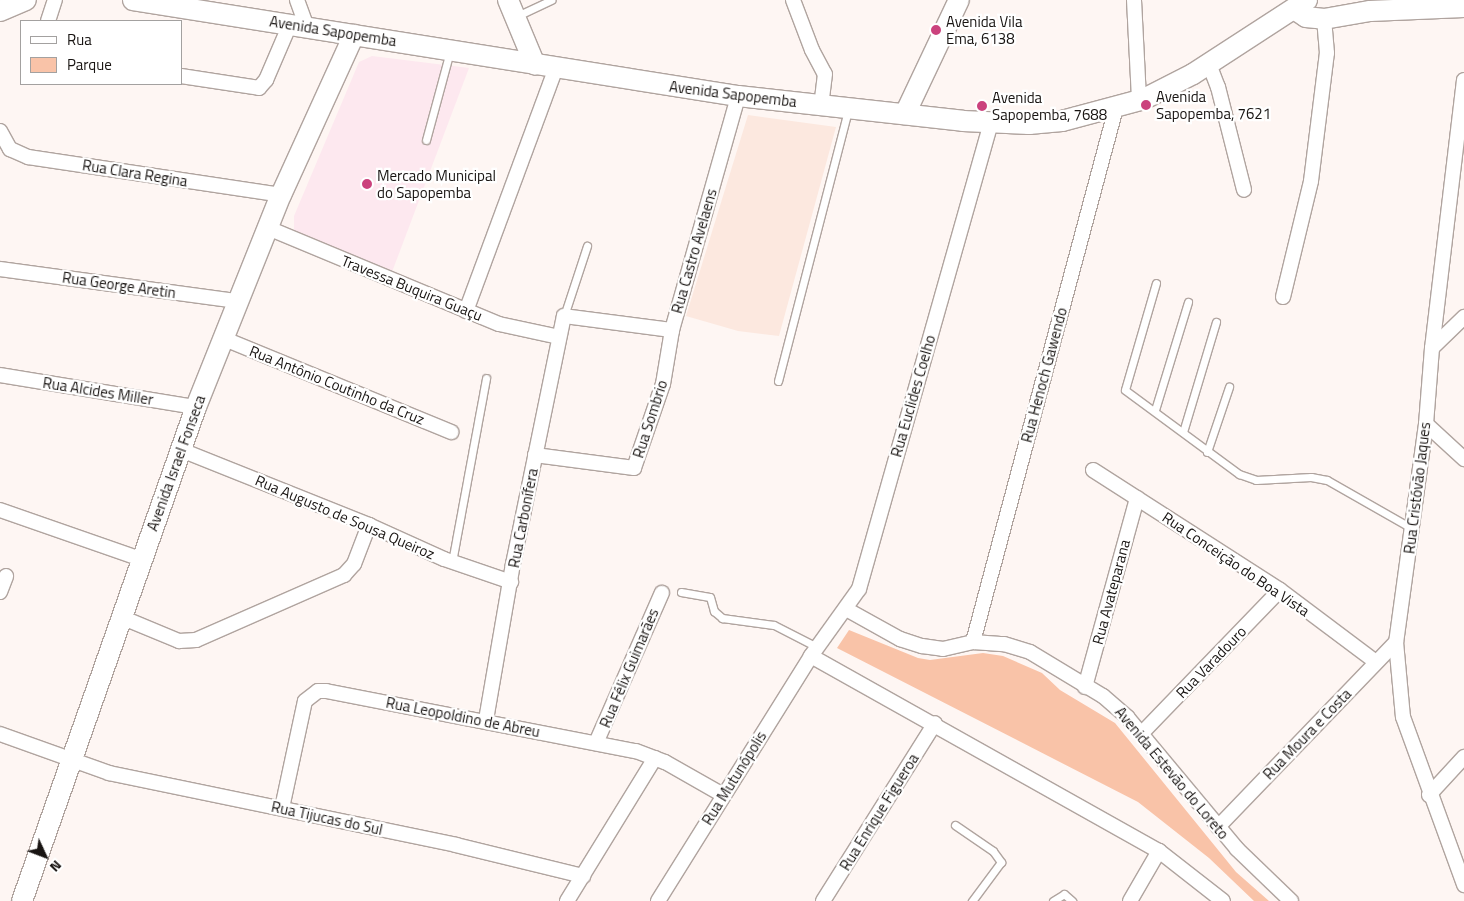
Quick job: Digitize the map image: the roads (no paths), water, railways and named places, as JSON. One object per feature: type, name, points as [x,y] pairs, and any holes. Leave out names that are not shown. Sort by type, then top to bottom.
[{"type":"main road","points":[[0,11],[26,0]]},
{"type":"main road","name":"Avenida Sapopemba","points":[[134,0],[218,6],[299,25],[738,96],[991,123],[1062,121],[1140,100],[1209,64],[1301,5]]},
{"type":"main road","points":[[904,114],[959,0]]},
{"type":"main road","points":[[1345,0],[1370,11]]},
{"type":"main road","points":[[1301,5],[1306,17],[1324,19],[1370,11],[1464,7]]},
{"type":"main road","points":[[511,9],[535,64]]},
{"type":"main road","name":"Avenida Israel Fonseca","points":[[24,901],[179,450],[222,338],[281,195],[354,34]]},
{"type":"street","points":[[48,20],[55,0]]},
{"type":"street","points":[[182,76],[259,88],[266,80],[299,25],[297,0]]},
{"type":"street","points":[[793,0],[812,50],[825,74],[821,105]]},
{"type":"street","points":[[1134,0],[1140,100]]},
{"type":"street","points":[[1283,297],[1311,181],[1327,53],[1324,19]]},
{"type":"street","points":[[1209,64],[1218,87],[1244,190]]},
{"type":"street","points":[[466,311],[556,68]]},
{"type":"street","name":"Rua Cristóvão Jaques","points":[[1464,80],[1432,348],[1426,424],[1396,642],[1403,717],[1429,794],[1464,886]]},
{"type":"street","name":"Rua Castro Avelaens","points":[[564,316],[672,330],[738,96]]},
{"type":"street","name":"Rua Henoch Gawendo","points":[[973,642],[1116,108]]},
{"type":"street","name":"Rua Euclides Coelho","points":[[814,651],[859,589],[991,123]]},
{"type":"street","name":"Rua Clara Regina","points":[[0,131],[10,149],[28,157],[281,195]]},
{"type":"street","name":"Travessa Buquira Guaçu","points":[[268,228],[499,324],[559,337]]},
{"type":"street","name":"Rua George Aretin","points":[[0,269],[238,301]]},
{"type":"street","name":"Rua Carbonífera","points":[[486,720],[534,455],[564,316]]},
{"type":"street","points":[[1432,348],[1464,316]]},
{"type":"street","name":"Rua Sombrio","points":[[534,455],[634,468],[663,384],[672,330]]},
{"type":"street","name":"Rua Antônio Coutinho da Cruz","points":[[222,338],[451,432]]},
{"type":"street","name":"Rua Alcides Miller","points":[[0,375],[196,407]]},
{"type":"street","points":[[1426,424],[1464,459]]},
{"type":"street","name":"Rua Augusto de Sousa Queiroz","points":[[179,450],[368,525],[452,562],[511,582]]},
{"type":"street","name":"Rua Conceição do Boa Vista","points":[[1093,470],[1280,590],[1376,662]]},
{"type":"street","name":"Rua Avateparana","points":[[1085,687],[1137,498]]},
{"type":"street","points":[[0,510],[141,559]]},
{"type":"street","points":[[121,616],[179,641],[196,640],[344,575],[354,564],[368,525]]},
{"type":"street","points":[[0,592],[6,576]]},
{"type":"street","name":"Rua Varadouro","points":[[1141,734],[1280,590]]},
{"type":"street","name":"Rua Félix Guimarães","points":[[596,743],[662,593]]},
{"type":"street","name":"Avenida Estevão do Loreto","points":[[846,609],[900,639],[922,646],[943,649],[973,642],[1004,644],[1030,652],[1117,706],[1250,863],[1291,901]]},
{"type":"street","name":"Rua Moura e Costa","points":[[1218,827],[1396,642]]},
{"type":"street","points":[[814,651],[1159,852],[1223,901]]},
{"type":"street","name":"Rua Mutunópolis","points":[[658,901],[814,651]]},
{"type":"street","name":"Rua Leopoldino de Abreu","points":[[282,808],[305,701],[318,691],[486,720],[596,743],[655,758],[724,795]]},
{"type":"street","name":"Rua Enrique Figueroa","points":[[823,901],[935,723]]},
{"type":"street","name":"Rua Tijucas do Sul","points":[[0,734],[71,761],[109,773],[456,845],[583,876]]},
{"type":"street","points":[[1429,794],[1464,757]]},
{"type":"street","points":[[567,901],[655,758]]},
{"type":"street","points":[[1130,901],[1159,852]]},
{"type":"lane","points":[[511,9],[551,0]]},
{"type":"lane","points":[[426,140],[450,50]]},
{"type":"lane","points":[[778,381],[848,108]]},
{"type":"lane","points":[[564,316],[587,246]]},
{"type":"lane","points":[[1156,283],[1125,390],[1156,410],[1208,452],[1239,474],[1256,480],[1311,477],[1327,480],[1413,529]]},
{"type":"lane","points":[[1156,410],[1188,302]]},
{"type":"lane","points":[[1183,432],[1216,322]]},
{"type":"lane","points":[[452,562],[486,378]]},
{"type":"lane","points":[[1208,452],[1229,387]]},
{"type":"lane","points":[[681,592],[710,597],[714,611],[722,618],[774,625],[814,651]]},
{"type":"lane","points":[[955,824],[993,851],[1001,862],[972,901]]},
{"type":"lane","points":[[1053,901],[1064,894],[1072,901]]},
{"type":"place","name":"Avenida Vila Ema, 6138","points":[[936,30]]},
{"type":"place","name":"Avenida Sapopemba, 7621","points":[[1146,105]]},
{"type":"place","name":"Avenida Sapopemba, 7688","points":[[982,106]]},
{"type":"place","name":"Mercado Municipal do Sapopemba","points":[[367,184]]}]
